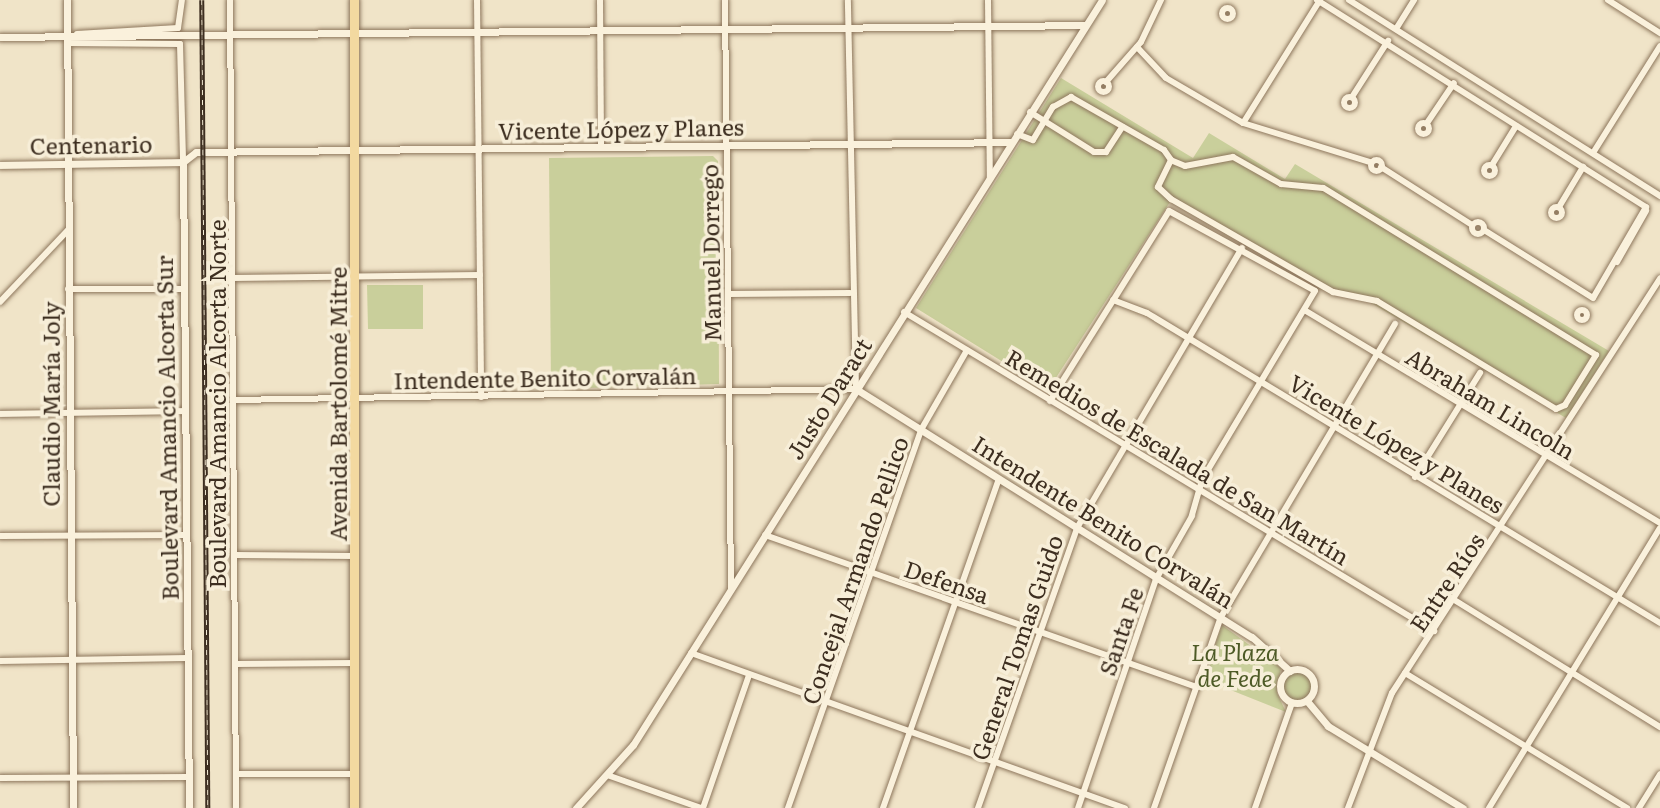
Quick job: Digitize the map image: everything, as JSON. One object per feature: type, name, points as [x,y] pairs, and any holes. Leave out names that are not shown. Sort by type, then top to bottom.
[{"type":"main road","name":"Avenida Bartolomé Mitre","points":[[354,0],[358,398],[354,808]]},
{"type":"street","name":"Claudio María Joly","points":[[67,0],[73,808]]},
{"type":"street","points":[[67,40],[174,29],[182,22],[182,0]]},
{"type":"street","name":"Boulevard Amancio Alcorta Norte","points":[[230,0],[236,808]]},
{"type":"street","points":[[477,0],[481,397]]},
{"type":"street","points":[[600,0],[601,148]]},
{"type":"street","name":"Manuel Dorrego","points":[[725,0],[731,589]]},
{"type":"street","points":[[848,0],[850,293],[852,378],[856,389]]},
{"type":"street","points":[[988,0],[990,177]]},
{"type":"street","name":"Justo Daract","points":[[576,808],[610,776],[691,653],[1102,0]]},
{"type":"street","points":[[1106,82],[1137,47],[1161,0]]},
{"type":"street","points":[[1230,8],[1235,0]]},
{"type":"street","points":[[1243,123],[1319,0],[1388,40],[1516,126],[1646,207],[1584,311]]},
{"type":"street","points":[[1349,0],[1660,196]]},
{"type":"street","points":[[1396,29],[1414,0]]},
{"type":"street","points":[[1608,0],[1660,33]]},
{"type":"street","points":[[0,37],[67,40],[230,31],[1085,24]]},
{"type":"street","name":"Boulevard Amancio Alcorta Sur","points":[[67,40],[174,41],[182,47],[189,808]]},
{"type":"street","points":[[1352,97],[1388,40]]},
{"type":"street","points":[[1592,153],[1660,46]]},
{"type":"street","points":[[1137,47],[1174,85],[1243,123],[1370,162],[1373,170],[1381,167],[1472,225],[1481,222],[1484,230],[1592,298]]},
{"type":"street","points":[[1427,124],[1454,83]]},
{"type":"street","points":[[1017,134],[1033,141],[1053,107],[1071,97],[1171,160],[1185,166],[1233,157],[1281,184],[1323,188],[1596,355],[1565,405],[1556,409],[1377,301],[1333,292],[1171,199],[1158,187],[1171,160]]},
{"type":"street","points":[[1030,112],[1101,153],[1122,127]]},
{"type":"street","points":[[1492,165],[1516,126]]},
{"type":"street","name":"Vicente López y Planes","points":[[196,152],[1011,142]]},
{"type":"street","points":[[183,143],[196,152],[183,162]]},
{"type":"street","name":"Centenario","points":[[0,165],[183,162]]},
{"type":"street","points":[[1559,207],[1583,167]]},
{"type":"street","points":[[1050,401],[1169,211],[1178,210],[1242,248]]},
{"type":"street","points":[[0,302],[68,230]]},
{"type":"street","name":"Santa Fe","points":[[1078,808],[1156,579],[1192,516],[1199,488],[1260,383],[1306,311],[1315,291],[1242,248]]},
{"type":"street","name":"General Tomas Guido","points":[[978,808],[1077,528],[1242,248]]},
{"type":"street","points":[[232,278],[480,275]]},
{"type":"street","name":"Entre Ríos","points":[[1348,808],[1367,751],[1405,673],[1456,601],[1657,289],[1660,278]]},
{"type":"street","points":[[68,289],[184,289]]},
{"type":"street","points":[[728,294],[850,293]]},
{"type":"street","name":"Vicente López y Planes","points":[[1113,300],[1188,339],[1660,623]]},
{"type":"street","name":"Abraham Lincoln","points":[[1306,311],[1660,526]]},
{"type":"street","name":"Remedios de Escalada de San Martín","points":[[904,312],[1434,631]]},
{"type":"street","points":[[1154,808],[1221,617],[1395,324]]},
{"type":"street","name":"Concejal Armando Pellico","points":[[788,808],[921,429],[967,350]]},
{"type":"street","points":[[1415,477],[1480,373]]},
{"type":"street","name":"Intendente Benito Corvalán","points":[[233,400],[729,395],[856,389],[1156,579],[1221,617],[1290,671]]},
{"type":"street","points":[[0,414],[185,411]]},
{"type":"street","points":[[883,808],[999,479]]},
{"type":"street","points":[[1489,808],[1660,526]]},
{"type":"street","points":[[0,536],[186,535]]},
{"type":"street","name":"Defensa","points":[[765,535],[1196,687]]},
{"type":"street","points":[[234,555],[356,556]]},
{"type":"street","points":[[1456,601],[1660,727]]},
{"type":"street","points":[[691,653],[749,676],[1125,808]]},
{"type":"street","points":[[0,662],[187,658]]},
{"type":"street","points":[[235,664],[355,663]]},
{"type":"street","points":[[1293,703],[1280,685],[1290,671],[1311,676],[1314,687],[1307,701]]},
{"type":"street","points":[[1405,673],[1627,808]]},
{"type":"street","points":[[610,776],[702,808],[749,676]]},
{"type":"street","points":[[1293,703],[1307,701]]},
{"type":"street","points":[[1307,701],[1318,719],[1463,808]]},
{"type":"street","points":[[1255,808],[1293,703]]},
{"type":"street","points":[[236,774],[354,774]]},
{"type":"street","points":[[1639,808],[1660,774]]},
{"type":"street","points":[[0,778],[188,777]]},
{"type":"green space","points":[[1061,78],[1193,158],[1209,133],[1285,179],[1295,164],[1609,351],[1566,418],[1361,297],[1330,294],[1170,202],[1048,390],[916,308]]},
{"type":"green space","points":[[713,156],[718,161],[719,384],[551,389],[549,158]]},
{"type":"green space","points":[[367,285],[423,285],[423,329],[368,329]]},
{"type":"green space","name":"La Plaza de Fede","points":[[1222,625],[1281,668],[1277,693],[1286,712],[1203,679]]},
{"type":"green space","points":[[1297,669],[1309,674],[1314,686],[1309,698],[1297,703],[1285,698],[1280,686],[1285,674]]},
{"type":"railway","points":[[202,0],[208,808]]}]
